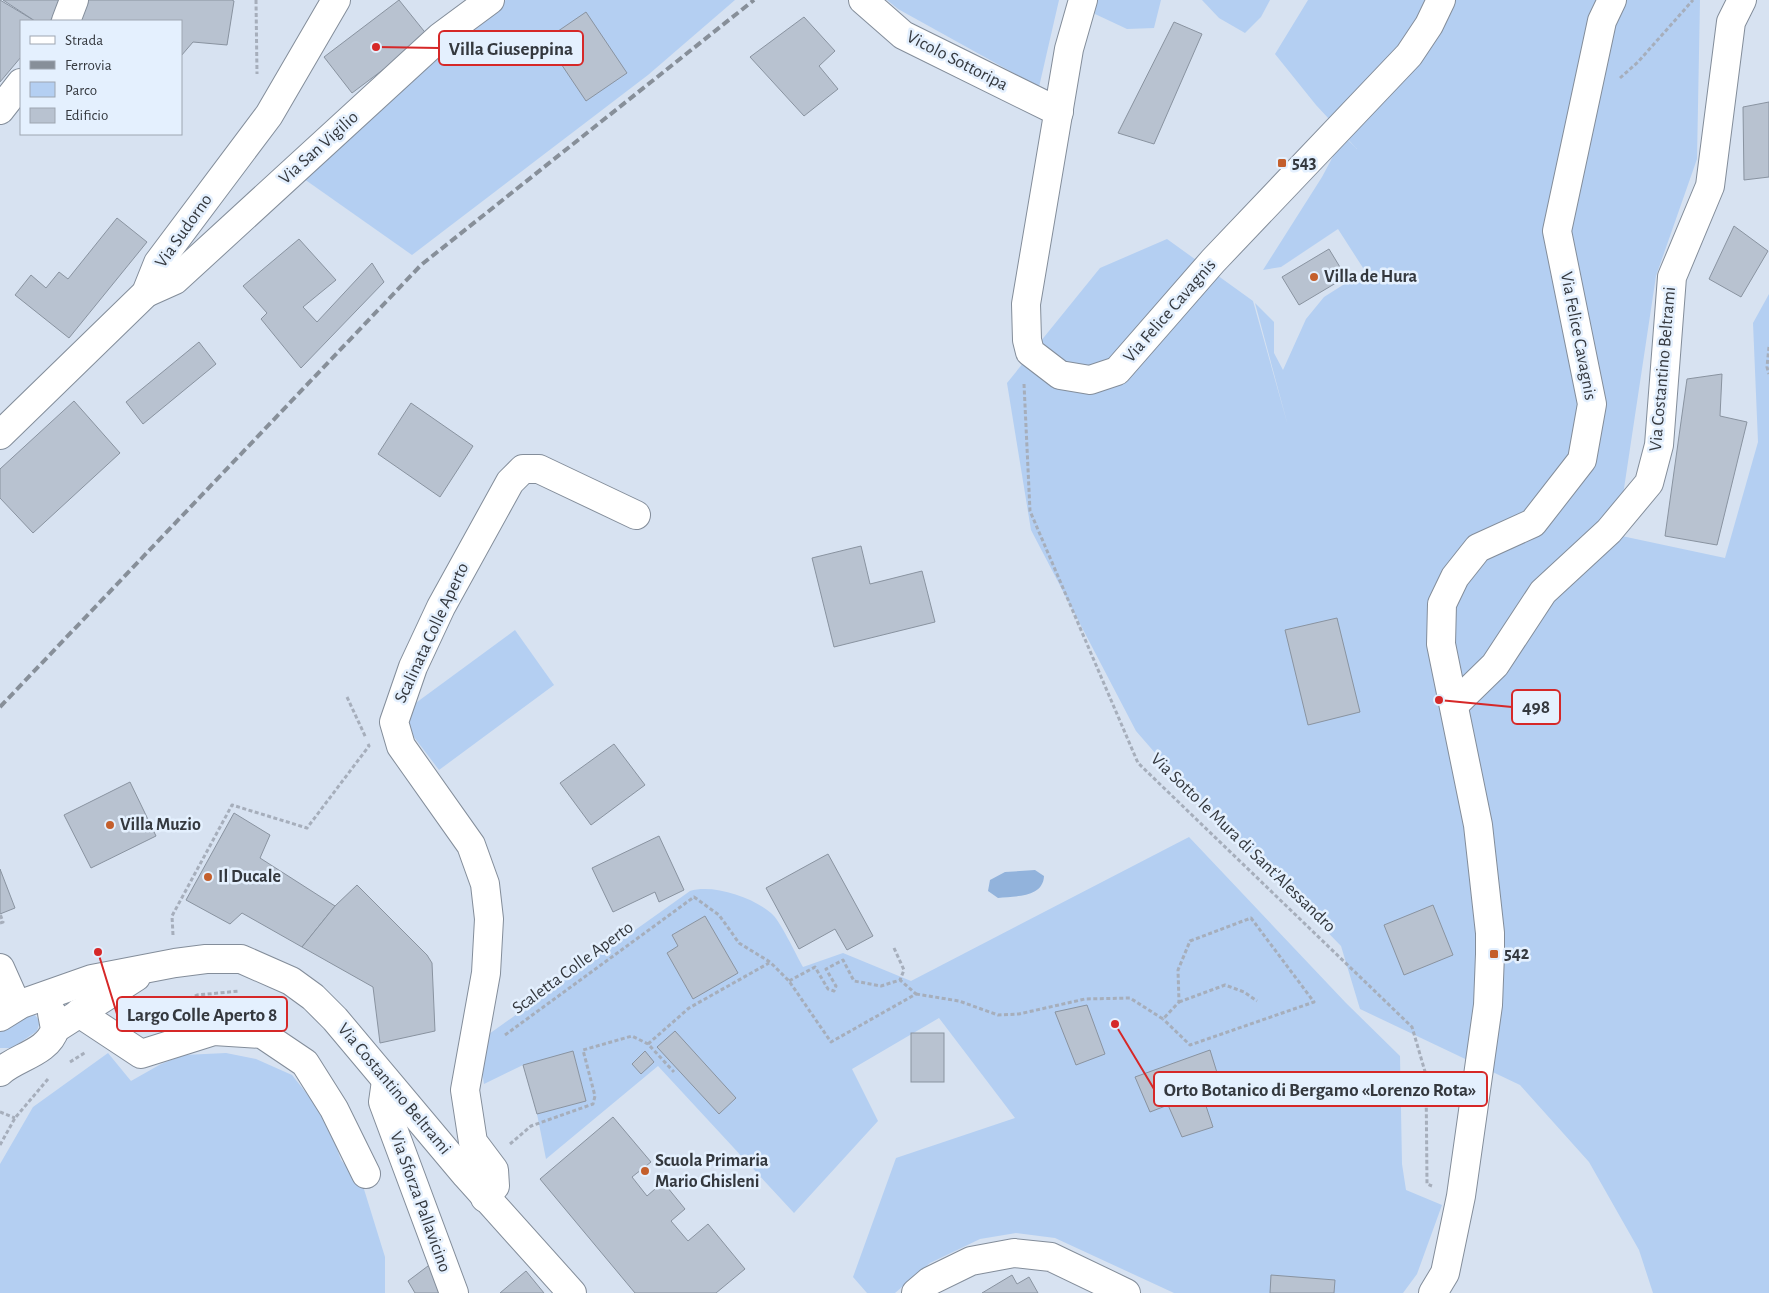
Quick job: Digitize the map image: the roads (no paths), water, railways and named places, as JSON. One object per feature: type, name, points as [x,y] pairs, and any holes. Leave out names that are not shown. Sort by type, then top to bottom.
[{"type":"street","points":[[66,20],[74,0]]},
{"type":"street","name":"Via Sudorno","points":[[0,435],[146,293],[158,263],[269,115],[336,0]]},
{"type":"street","name":"Via San Vigilio","points":[[146,293],[174,280],[440,37],[490,0]]},
{"type":"street","name":"Vicolo Sottoripa","points":[[863,0],[903,35],[1059,112]]},
{"type":"street","points":[[1059,112],[1069,48],[1083,0]]},
{"type":"street","name":"Via Felice Cavagnis","points":[[1059,112],[1026,304],[1027,340],[1030,352],[1060,375],[1090,380],[1117,372],[1213,261],[1409,55],[1429,25],[1440,0]]},
{"type":"street","name":"Via Felice Cavagnis","points":[[1454,705],[1441,644],[1442,604],[1455,576],[1478,548],[1533,522],[1582,460],[1592,404],[1557,231],[1602,21],[1612,0]]},
{"type":"street","name":"Via Costantino Beltrami","points":[[1454,705],[1495,665],[1543,592],[1610,531],[1649,483],[1659,445],[1672,277],[1710,186],[1731,22],[1742,0]]},
{"type":"street","points":[[0,110],[20,84]]},
{"type":"street","name":"Scalinata Colle Aperto","points":[[485,1198],[495,1186],[494,1170],[473,1142],[465,1090],[486,973],[489,919],[485,884],[471,845],[401,746],[394,722],[413,667],[472,546],[510,482],[523,469],[538,469],[636,515]]},
{"type":"street","points":[[1433,1293],[1445,1273],[1462,1196],[1488,1005],[1490,933],[1478,825],[1454,705]]},
{"type":"street","name":"Via Costantino Beltrami","points":[[17,1008],[92,980],[164,965],[206,959],[242,960],[291,981],[313,997],[335,1019],[485,1198],[572,1293]]},
{"type":"street","points":[[2,1068],[22,1060],[48,1042],[55,1028],[164,965]]},
{"type":"street","points":[[0,968],[17,1008],[50,1009],[55,1028]]},
{"type":"street","points":[[79,1013],[142,1054],[214,1030],[262,1034],[305,1064],[334,1109],[366,1174]]},
{"type":"street","name":"Via Sforza Pallavicino","points":[[386,1081],[383,1102],[454,1293]]},
{"type":"street","points":[[916,1293],[930,1282],[971,1261],[1014,1253],[1051,1257],[1126,1293]]},
{"type":"railway","points":[[0,707],[421,265],[754,0]]},
{"type":"place","name":"Villa Giuseppina","points":[[376,47]]},
{"type":"place","name":"543","points":[[1282,163]]},
{"type":"place","name":"Villa de Hura","points":[[1314,277]]},
{"type":"place","name":"498","points":[[1439,700]]},
{"type":"place","name":"Villa Muzio","points":[[110,825]]},
{"type":"place","name":"Il Ducale","points":[[208,877]]},
{"type":"place","name":"Largo Colle Aperto 8","points":[[98,952]]},
{"type":"place","name":"542","points":[[1494,954]]},
{"type":"place","name":"Orto Botanico di Bergamo «Lorenzo Rota»","points":[[1115,1024]]},
{"type":"place","name":"Scuola Primaria Mario Ghisleni","points":[[645,1171]]}]
